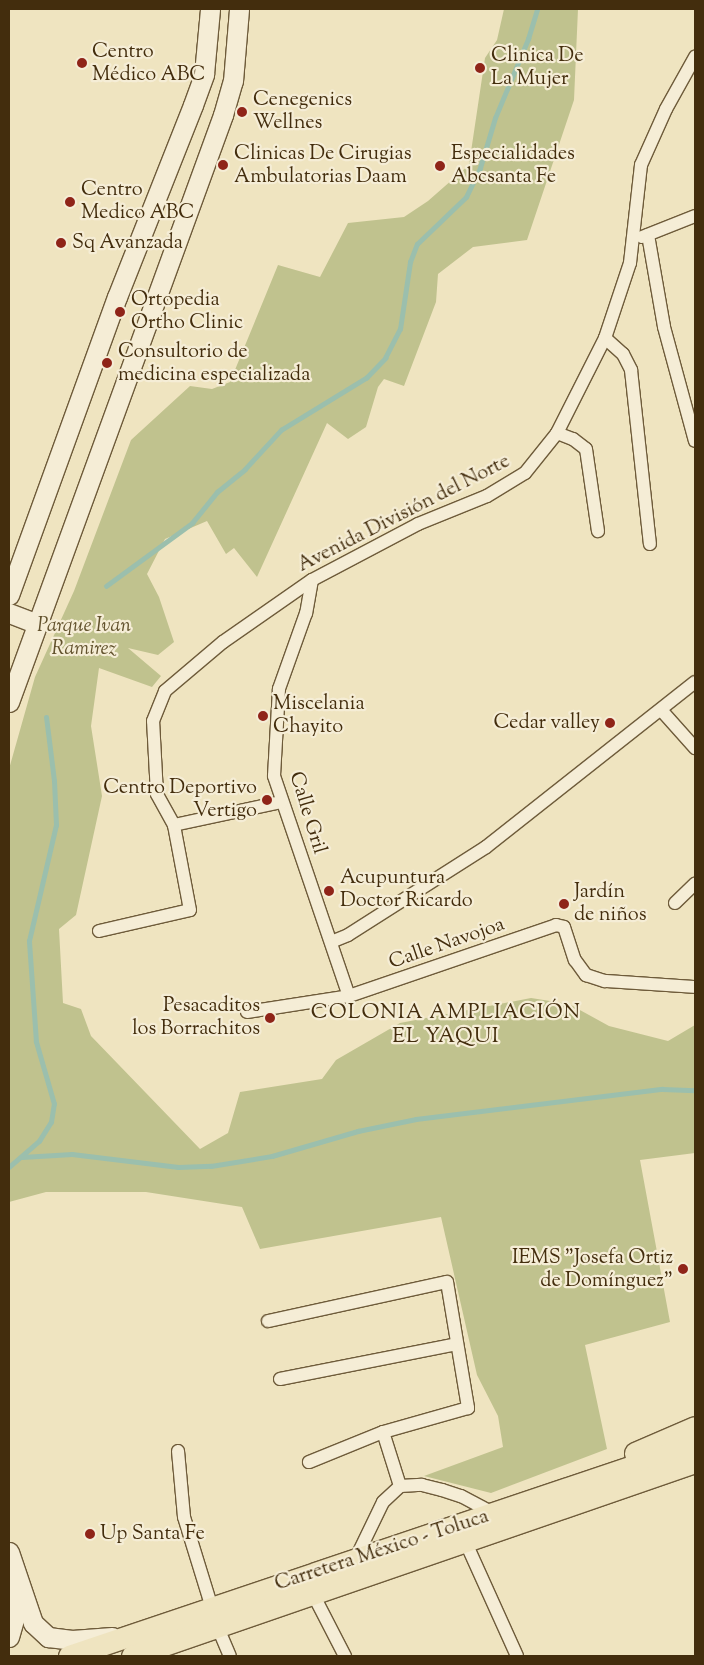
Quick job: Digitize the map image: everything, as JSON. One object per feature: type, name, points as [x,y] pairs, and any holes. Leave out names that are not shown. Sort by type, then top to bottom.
[{"type":"main road","points":[[592,1482],[616,1461],[695,1427]]},
{"type":"main road","name":"Carretera México - Toluca","points":[[69,1656],[130,1646],[215,1618],[355,1560],[592,1482],[695,1445]]},
{"type":"main road","name":"Carretera México - Toluca","points":[[215,1618],[314,1596],[695,1462]]},
{"type":"street","points":[[9,595],[117,296],[204,74],[210,9]]},
{"type":"street","points":[[9,702],[223,115],[235,65],[239,9]]},
{"type":"street","name":"Avenida División del Norte","points":[[99,931],[190,910],[174,825],[156,794],[153,760],[153,721],[165,690],[223,642],[312,580],[418,524],[487,496],[525,474],[557,432],[605,338],[630,263],[640,165],[666,108],[695,57]]},
{"type":"street","points":[[632,241],[695,216]]},
{"type":"street","points":[[648,235],[664,327],[695,441]]},
{"type":"street","points":[[605,338],[623,354],[631,370],[650,544]]},
{"type":"street","points":[[557,432],[573,439],[586,450],[598,531]]},
{"type":"street","name":"Calle Gril","points":[[312,580],[306,613],[279,689],[273,757],[281,802],[349,996]]},
{"type":"street","points":[[9,613],[38,624]]},
{"type":"street","points":[[331,942],[348,935],[486,847],[662,711],[695,682]]},
{"type":"street","points":[[662,711],[695,748]]},
{"type":"street","points":[[174,825],[281,802]]},
{"type":"street","points":[[675,903],[695,884]]},
{"type":"street","name":"Calle Navojoa","points":[[247,1012],[349,996],[556,925],[564,927],[575,960],[586,975],[604,981],[695,987]]},
{"type":"street","points":[[268,1321],[447,1282],[468,1408],[383,1432],[309,1462]]},
{"type":"street","points":[[280,1379],[457,1344]]},
{"type":"street","points":[[383,1432],[400,1486]]},
{"type":"street","points":[[178,1452],[184,1517],[215,1618],[230,1656]]},
{"type":"street","points":[[355,1560],[383,1502],[400,1486],[422,1486],[442,1490],[461,1496],[495,1514]]},
{"type":"street","points":[[466,1542],[518,1656]]},
{"type":"street","points":[[9,1552],[33,1623],[48,1637],[130,1646]]},
{"type":"street","points":[[9,1579],[14,1619],[9,1638]]},
{"type":"street","points":[[314,1596],[345,1656]]},
{"type":"green space","name":"Parque Ivan Ramirez","points":[[504,9],[578,9],[574,100],[527,240],[473,247],[438,274],[436,302],[404,386],[384,379],[378,387],[366,427],[348,439],[327,423],[257,577],[234,548],[226,554],[207,521],[165,539],[147,574],[159,597],[174,642],[158,655],[128,648],[161,676],[152,687],[99,668],[91,726],[102,796],[76,915],[59,929],[63,1003],[81,1009],[91,1036],[200,1149],[228,1133],[240,1092],[322,1079],[336,1060],[400,1023],[531,998],[569,1004],[609,1026],[668,1041],[695,1025],[695,1153],[640,1160],[670,1322],[585,1345],[607,1449],[491,1493],[424,1476],[503,1447],[498,1416],[477,1375],[441,1217],[260,1249],[242,1207],[146,1192],[46,1192],[9,1202],[9,769],[35,677],[74,591],[131,440],[190,386],[212,389],[230,382],[278,265],[320,277],[348,223],[404,217],[428,201],[469,165],[485,58],[497,40]]},
{"type":"waterway","points":[[106,586],[192,523],[217,492],[245,469],[281,430],[366,378],[385,358],[400,329],[410,262],[417,244],[466,197],[480,168],[495,118],[528,39],[537,9]]},
{"type":"waterway","points":[[9,1167],[39,1141],[51,1122],[54,1104],[36,1042],[29,941],[56,825],[54,781],[46,717]]},
{"type":"waterway","points":[[22,1157],[72,1154],[178,1167],[211,1166],[272,1156],[358,1131],[416,1119],[662,1089],[695,1090]]},
{"type":"place","name":"Centro Médico ABC","points":[[82,63]]},
{"type":"place","name":"Clinica De La Mujer","points":[[480,68]]},
{"type":"place","name":"Cenegenics Wellnes","points":[[242,112]]},
{"type":"place","name":"Clinicas De Cirugias Ambulatorias Daam","points":[[223,165]]},
{"type":"place","name":"Especialidades Abcsanta Fe","points":[[440,166]]},
{"type":"place","name":"Centro Medico ABC","points":[[70,202]]},
{"type":"place","name":"Sq Avanzada","points":[[61,243]]},
{"type":"place","name":"Ortopedia Ortho Clinic","points":[[120,312]]},
{"type":"place","name":"Consultorio de medicina especializada","points":[[107,363]]},
{"type":"place","name":"Miscelania Chayito","points":[[263,716]]},
{"type":"place","name":"Cedar valley","points":[[610,723]]},
{"type":"place","name":"Centro Deportivo Vertigo","points":[[267,800]]},
{"type":"place","name":"Acupuntura Doctor Ricardo","points":[[329,891]]},
{"type":"place","name":"Jardín de niños","points":[[564,904]]},
{"type":"place","name":"Pesacaditos los Borrachitos","points":[[270,1018]]},
{"type":"place","name":"IEMS \"Josefa Ortiz de Domínguez\"","points":[[683,1269]]},
{"type":"place","name":"Up Santa Fe","points":[[90,1534]]},
{"type":"district","name":"COLONIA AMPLIACIÓN EL YAQUI","points":[[446,1025]]}]
